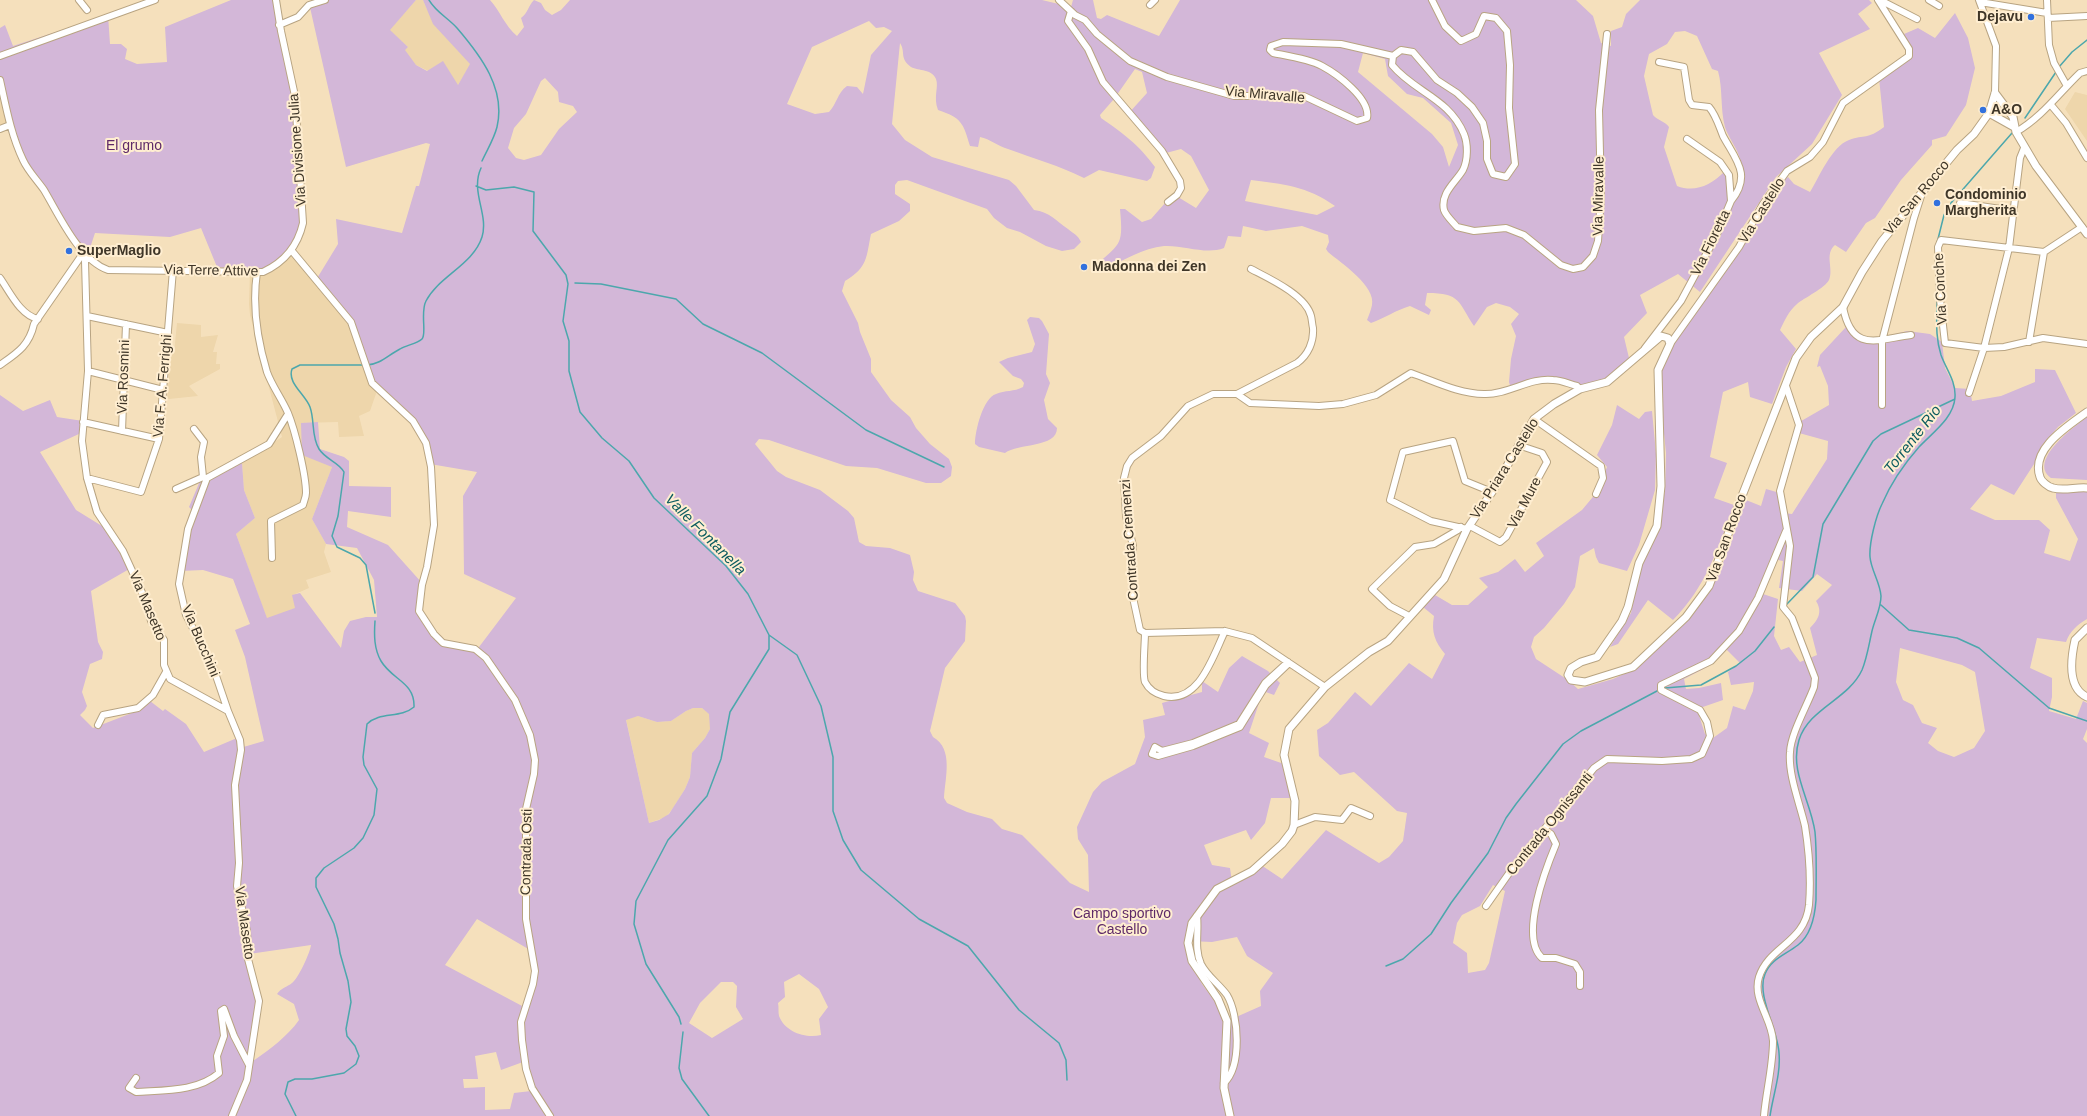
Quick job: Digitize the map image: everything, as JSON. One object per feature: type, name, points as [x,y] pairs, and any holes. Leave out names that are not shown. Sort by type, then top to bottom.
[{"type":"street","points":[[79,0],[87,10]]},
{"type":"street","name":"Via Divisione Julia","points":[[276,0],[279,25],[296,96],[298,117],[303,222],[299,238],[292,251]]},
{"type":"street","points":[[279,25],[298,18],[308,6],[325,0]]},
{"type":"street","name":"Via Miravalle","points":[[1059,0],[1071,11],[1085,20],[1097,34],[1130,61],[1167,77],[1234,96],[1304,96],[1357,121],[1367,118],[1368,112],[1360,96],[1343,80],[1321,65],[1273,53],[1270,50],[1271,46],[1273,44],[1283,42],[1341,44],[1393,56],[1392,65],[1399,73],[1427,93],[1456,117],[1465,136],[1467,154],[1463,169],[1448,188],[1444,201],[1444,210],[1457,227],[1474,230],[1506,228],[1524,235],[1561,265],[1574,269],[1583,267],[1593,256],[1598,241],[1601,196],[1599,110],[1607,34]]},
{"type":"street","points":[[1393,56],[1401,50],[1413,52],[1437,80],[1457,93],[1472,107],[1483,123],[1487,141],[1487,159],[1493,174],[1506,177],[1515,164],[1509,108],[1510,65],[1507,31],[1496,18],[1484,16],[1476,34],[1461,41],[1446,26],[1432,0]]},
{"type":"street","points":[[1929,0],[1939,6]]},
{"type":"street","points":[[2047,0],[2049,45],[2054,63],[2066,86]]},
{"type":"street","points":[[0,56],[151,1]]},
{"type":"street","name":"Via Castello","points":[[1879,1],[1882,1],[1917,19]]},
{"type":"street","name":"Via Castello","points":[[1670,344],[1739,246],[1763,204],[1787,171],[1810,157],[1823,142],[1842,103],[1909,56],[1909,49],[1879,1]]},
{"type":"street","points":[[1979,1],[2048,16],[2087,16]]},
{"type":"street","points":[[1979,1],[1996,46],[1995,93],[2013,117],[2015,130],[2024,148],[2087,234]]},
{"type":"street","points":[[1071,11],[1068,21],[1088,49],[1104,82],[1162,151],[1180,181],[1181,188],[1177,195],[1168,202]]},
{"type":"street","points":[[1659,62],[1684,67],[1689,100],[1692,105],[1710,107],[1713,111],[1723,136],[1740,166],[1740,190],[1731,201]]},
{"type":"street","points":[[2015,130],[2028,125],[2051,104],[2066,86],[2080,73],[2087,71]]},
{"type":"street","name":"Via Terre Attive","points":[[0,80],[10,125],[23,160],[85,254],[96,265],[108,270],[257,272],[271,269],[292,251]]},
{"type":"street","name":"Via San Rocco","points":[[1670,344],[1658,370],[1661,486],[1657,526],[1639,563],[1628,607],[1622,621],[1597,657],[1581,662],[1571,668],[1568,675],[1571,680],[1585,682],[1633,667],[1686,617],[1710,586],[1742,496],[1796,358],[1811,337],[1843,307],[1862,272],[1882,241],[1957,150],[1974,134],[1989,113],[1995,93]]},
{"type":"street","points":[[1992,104],[2004,104]]},
{"type":"street","points":[[2051,104],[2066,123],[2087,158]]},
{"type":"street","points":[[1989,113],[2015,130]]},
{"type":"street","points":[[0,129],[10,125]]},
{"type":"street","name":"Via Fioretta","points":[[1644,350],[1661,325],[1674,313],[1717,234],[1731,201],[1729,175],[1720,162],[1688,139]]},
{"type":"street","points":[[1969,393],[1984,348],[2008,248],[2020,158],[2024,148]]},
{"type":"street","points":[[1882,405],[1882,341],[1914,218],[1922,193]]},
{"type":"street","points":[[1960,203],[2014,211]]},
{"type":"street","points":[[2008,248],[2044,252],[2082,227]]},
{"type":"street","name":"Via Conche","points":[[1984,348],[1945,342],[1940,299],[1938,247],[1941,240],[2008,248]]},
{"type":"street","name":"Contrada Osti","points":[[292,251],[351,322],[372,383],[413,421],[426,443],[431,467],[434,525],[428,567],[422,584],[419,611],[434,634],[443,643],[475,649],[486,658],[515,700],[530,735],[535,760],[534,774],[526,809],[526,919],[535,971],[533,984],[521,1022],[526,1069],[532,1088],[550,1116]]},
{"type":"street","points":[[2029,342],[2044,252]]},
{"type":"street","points":[[1,362],[20,351],[38,319],[85,254]]},
{"type":"street","name":"Via Masetto","points":[[85,254],[88,371],[82,441],[87,478],[97,512],[123,551],[144,597],[151,621],[164,640],[164,665],[166,672]]},
{"type":"street","points":[[1251,269],[1286,288],[1300,300],[1311,314],[1314,336],[1306,356],[1297,363],[1237,394],[1250,403],[1319,406],[1343,404],[1376,395],[1411,373],[1467,392],[1479,394],[1502,392],[1539,380],[1554,380],[1577,386],[1580,389]]},
{"type":"street","name":"Via F. A. Ferrighi","points":[[87,478],[141,492],[159,439],[173,270]]},
{"type":"street","points":[[257,272],[254,293],[255,314],[267,373],[288,414],[297,441],[306,494],[303,505],[271,521],[272,558]]},
{"type":"street","points":[[0,278],[23,311],[32,318],[38,319]]},
{"type":"street","points":[[1843,307],[1847,322],[1852,331],[1864,339],[1882,341],[1911,335]]},
{"type":"street","points":[[86,316],[168,333]]},
{"type":"street","name":"Via Rosmini","points":[[122,431],[126,324]]},
{"type":"street","name":"Via Priara Castello","points":[[1294,825],[1295,801],[1284,755],[1285,741],[1289,729],[1297,718],[1325,687],[1369,652],[1388,641],[1444,579],[1466,527],[1492,492],[1534,419],[1554,404],[1580,389],[1607,382],[1661,336],[1668,338],[1670,344]]},
{"type":"street","points":[[1984,348],[2029,342],[2043,338],[2087,344]]},
{"type":"street","points":[[88,371],[162,390]]},
{"type":"street","points":[[1764,1116],[1773,1041],[1768,1020],[1758,995],[1759,978],[1771,958],[1800,931],[1807,919],[1809,902],[1805,828],[1791,768],[1790,752],[1792,741],[1814,687],[1815,678],[1792,618],[1783,607],[1790,546],[1786,531],[1780,490],[1798,425],[1786,386]]},
{"type":"street","name":"Contrada Cremenzi","points":[[1225,631],[1202,679],[1190,691],[1175,698],[1154,693],[1145,681],[1145,632],[1140,630],[1132,592],[1132,546],[1126,516],[1124,478],[1126,468],[1132,458],[1161,436],[1188,406],[1213,394],[1237,394]]},
{"type":"street","points":[[2087,412],[2068,426],[2044,450],[2037,470],[2041,479],[2053,488],[2087,488]]},
{"type":"street","points":[[176,489],[205,478],[269,444],[288,414]]},
{"type":"street","points":[[1534,419],[1601,466],[1603,478],[1596,494]]},
{"type":"street","points":[[83,422],[159,439]]},
{"type":"street","name":"Via Bucchini","points":[[194,429],[204,442],[201,457],[205,478],[188,529],[179,584],[186,615],[213,667],[228,711]]},
{"type":"street","points":[[1466,527],[1431,521],[1390,500],[1403,452],[1453,441],[1465,480],[1492,492]]},
{"type":"street","name":"Via Mure","points":[[1466,527],[1500,542],[1506,537],[1547,462],[1542,453],[1518,445]]},
{"type":"street","name":"Via Priara Castello","points":[[1409,616],[1390,606],[1372,589],[1415,547],[1434,544],[1466,527]]},
{"type":"street","name":"Contrada Ognissanti","points":[[1486,906],[1512,869],[1594,768],[1607,759],[1662,761],[1691,759],[1702,754],[1710,736],[1707,722],[1700,710],[1660,690],[1661,685],[1711,661],[1739,631],[1758,598],[1786,531]]},
{"type":"street","points":[[2087,628],[2075,640],[2073,657],[2074,684],[2081,694],[2087,697]]},
{"type":"street","points":[[1145,632],[1225,631],[1252,638],[1325,687]]},
{"type":"street","points":[[1289,662],[1266,685],[1240,727],[1193,746],[1158,756],[1152,754],[1155,747],[1162,751],[1193,743],[1239,724],[1265,683],[1289,662]]},
{"type":"street","points":[[166,672],[170,679],[228,711]]},
{"type":"street","points":[[98,725],[103,715],[138,708],[153,695],[166,672]]},
{"type":"street","name":"Via Masetto","points":[[228,711],[240,740],[241,750],[235,785],[239,863],[237,886],[247,931],[248,959],[259,1001],[247,1080],[232,1116]]},
{"type":"street","points":[[1230,1116],[1224,1083],[1227,1021],[1218,999],[1192,961],[1188,943],[1192,923],[1217,889],[1252,871],[1282,844],[1294,825],[1316,817],[1342,820],[1351,808],[1370,816]]},
{"type":"street","points":[[1545,830],[1551,834],[1556,844],[1544,871],[1536,902],[1534,937],[1537,953],[1542,958],[1556,958],[1574,964],[1580,972],[1580,986]]},
{"type":"street","points":[[1197,916],[1197,938],[1201,963],[1226,995],[1233,1007],[1236,1026],[1235,1062],[1230,1076],[1224,1083]]},
{"type":"street","points":[[136,1078],[130,1088],[136,1092],[184,1088],[210,1081],[219,1073],[217,1056],[224,1036],[221,1011],[224,1009],[234,1036],[249,1065]]},
{"type":"shaded area","points":[[416,0],[423,0],[427,9],[471,64],[458,85],[416,65],[404,50],[408,47],[389,30]]},
{"type":"shaded area","points":[[0,88],[9,128],[0,131]]},
{"type":"shaded area","points":[[2075,92],[2087,95],[2087,141],[2065,109]]},
{"type":"shaded area","points":[[290,251],[347,319],[378,388],[370,411],[359,416],[364,436],[339,437],[338,422],[301,423],[332,467],[312,519],[326,544],[324,552],[331,572],[306,580],[309,588],[293,595],[296,608],[267,619],[236,534],[255,518],[244,490],[242,463],[282,437],[250,315],[250,271]]},
{"type":"shaded area","points":[[177,323],[201,325],[201,337],[218,335],[213,352],[217,352],[216,364],[220,364],[220,369],[189,386],[198,396],[169,399],[167,398],[171,353],[174,353]]},
{"type":"shaded area","points":[[693,708],[702,708],[710,714],[710,729],[705,738],[692,753],[690,777],[685,789],[673,808],[666,817],[649,823],[626,719],[638,716],[657,722],[671,721]]},
{"type":"green space","name":"El grumo","points":[[231,0],[276,0],[294,92],[301,228],[290,251],[263,272],[217,267],[201,228],[170,237],[95,233],[87,257],[24,164],[0,88],[0,28],[5,25],[13,46],[108,15],[110,44],[121,44],[127,49],[125,59],[137,64],[167,62],[165,27]]},
{"type":"green space","name":"Campo sportivo Castello","points":[[318,0],[416,0],[390,30],[408,47],[405,50],[416,65],[427,71],[443,61],[458,85],[470,64],[433,24],[423,0],[490,0],[509,28],[517,36],[524,27],[521,18],[534,0],[541,3],[545,10],[552,15],[561,10],[570,0],[1042,0],[1071,7],[1073,0],[1093,0],[1097,18],[1101,19],[1107,15],[1159,36],[1180,0],[1576,0],[1593,16],[1601,43],[1611,46],[1611,31],[1622,27],[1626,14],[1640,0],[1869,0],[1872,3],[1858,14],[1870,29],[1819,53],[1842,95],[1812,144],[1776,177],[1700,292],[1678,274],[1640,295],[1647,313],[1624,337],[1629,358],[1631,357],[1620,370],[1613,374],[1598,381],[1573,389],[1558,384],[1542,383],[1511,389],[1509,382],[1511,359],[1516,336],[1511,324],[1519,314],[1510,307],[1496,303],[1487,307],[1474,326],[1461,305],[1453,297],[1438,293],[1427,293],[1425,305],[1431,310],[1429,315],[1410,306],[1371,323],[1367,320],[1372,305],[1372,298],[1369,290],[1349,269],[1328,252],[1326,249],[1329,242],[1328,235],[1302,226],[1266,231],[1243,226],[1241,237],[1228,236],[1224,248],[1217,250],[1202,250],[1172,246],[1156,247],[1148,249],[1104,269],[1097,264],[1112,251],[1119,241],[1121,236],[1120,209],[1125,209],[1142,222],[1151,219],[1173,194],[1196,208],[1209,190],[1191,156],[1181,149],[1166,153],[1128,114],[1147,93],[1142,72],[1135,69],[1114,99],[1100,115],[1101,118],[1131,140],[1149,159],[1155,167],[1151,178],[1147,181],[1099,170],[1084,178],[1056,166],[1004,148],[984,138],[980,137],[978,147],[970,146],[960,122],[952,116],[938,110],[936,101],[937,82],[932,73],[911,67],[907,64],[900,43],[892,124],[905,140],[932,157],[1009,180],[1016,186],[1034,210],[1040,211],[1052,217],[1076,235],[1081,242],[1074,249],[1062,251],[1046,246],[1020,232],[1007,228],[994,218],[987,209],[907,180],[898,181],[895,185],[895,194],[910,204],[910,211],[899,221],[871,234],[865,261],[853,276],[845,281],[842,291],[858,323],[871,359],[871,372],[891,400],[910,417],[916,428],[930,444],[949,459],[952,467],[951,476],[941,483],[926,483],[877,468],[846,466],[769,440],[759,439],[755,444],[777,471],[786,477],[820,490],[848,511],[854,518],[859,542],[866,546],[890,548],[910,555],[914,572],[913,580],[918,591],[955,603],[965,616],[965,641],[945,668],[930,731],[933,737],[940,742],[946,756],[947,764],[944,798],[947,803],[967,812],[992,819],[1002,829],[1022,835],[1070,883],[1089,892],[1088,855],[1078,839],[1077,827],[1093,792],[1102,782],[1135,764],[1145,737],[1143,720],[1165,715],[1162,703],[1202,692],[1202,681],[1218,692],[1229,668],[1242,656],[1268,671],[1280,683],[1274,695],[1263,691],[1249,733],[1269,743],[1264,757],[1284,764],[1294,798],[1271,798],[1265,823],[1251,840],[1246,830],[1204,845],[1212,865],[1230,868],[1232,882],[1261,865],[1282,879],[1326,830],[1379,863],[1389,857],[1403,841],[1407,813],[1397,811],[1354,772],[1340,775],[1319,756],[1317,730],[1328,723],[1355,692],[1371,706],[1409,663],[1432,679],[1445,654],[1435,636],[1433,627],[1434,616],[1423,607],[1435,595],[1452,605],[1468,605],[1488,587],[1479,578],[1498,572],[1515,559],[1525,572],[1544,556],[1536,543],[1582,510],[1597,492],[1607,467],[1597,455],[1612,425],[1617,405],[1639,419],[1645,412],[1652,411],[1656,454],[1655,490],[1639,545],[1627,571],[1599,563],[1594,548],[1580,556],[1575,587],[1564,604],[1544,628],[1534,637],[1531,647],[1536,659],[1568,680],[1578,689],[1613,679],[1633,670],[1692,614],[1720,571],[1746,500],[1761,506],[1766,489],[1780,493],[1784,513],[1792,514],[1827,459],[1828,441],[1799,433],[1796,424],[1829,405],[1828,386],[1820,366],[1817,367],[1820,355],[1846,327],[1857,336],[1876,339],[1907,331],[1930,334],[1942,342],[1945,368],[1955,388],[1970,389],[1972,401],[2001,396],[2035,382],[2035,369],[2055,370],[2076,413],[2058,427],[2043,444],[2036,461],[2014,495],[1991,484],[1970,509],[1995,520],[2039,520],[2050,530],[2044,553],[2070,561],[2078,539],[2056,498],[2056,490],[2087,490],[2087,619],[2074,629],[2066,642],[2037,638],[2030,668],[2052,678],[2052,697],[2049,711],[2076,719],[2083,701],[2087,703],[2087,729],[2083,739],[2087,743],[2087,1116],[0,1116],[0,395],[23,411],[50,400],[57,417],[83,421],[81,433],[40,452],[76,510],[110,531],[131,568],[91,591],[98,642],[103,652],[102,659],[90,664],[82,692],[87,706],[80,715],[93,728],[137,711],[150,701],[163,711],[165,709],[186,724],[204,752],[237,738],[240,748],[264,741],[245,657],[235,630],[250,624],[233,579],[203,570],[180,571],[192,510],[189,507],[200,481],[199,478],[242,463],[244,490],[255,518],[236,534],[267,618],[295,608],[292,595],[300,593],[341,648],[344,631],[350,621],[366,617],[377,617],[374,580],[357,548],[326,544],[312,519],[332,467],[302,455],[301,423],[318,422],[320,449],[344,457],[349,461],[349,486],[391,487],[391,517],[348,511],[347,527],[388,545],[422,583],[420,612],[439,642],[476,651],[516,598],[464,574],[463,496],[477,472],[430,464],[427,448],[417,429],[369,376],[347,319],[316,280],[338,244],[336,219],[402,233],[416,186],[419,186],[430,144],[426,143],[346,167],[309,3]],"holes":[[[869,21],[876,28],[884,27],[892,31],[871,55],[863,94],[857,87],[847,86],[841,92],[834,106],[829,112],[815,114],[787,104],[812,47]],[[1685,31],[1697,36],[1712,69],[1718,71],[1722,113],[1725,127],[1741,162],[1740,174],[1734,195],[1731,174],[1724,172],[1714,181],[1696,188],[1690,189],[1677,186],[1664,147],[1669,127],[1666,123],[1657,119],[1653,115],[1644,76],[1649,54],[1667,44],[1675,32]],[[1363,53],[1385,59],[1388,76],[1407,94],[1423,98],[1451,123],[1458,145],[1449,167],[1443,147],[1432,134],[1358,72]],[[545,78],[558,92],[559,102],[573,106],[577,112],[559,129],[541,155],[524,160],[516,158],[508,148],[514,128],[526,114],[541,81]],[[1251,180],[1305,190],[1325,199],[1335,206],[1317,215],[1245,201]],[[1773,559],[1783,561],[1779,588],[1802,591],[1817,574],[1832,585],[1816,601],[1819,609],[1819,616],[1810,628],[1817,655],[1800,662],[1789,647],[1781,650],[1774,636],[1778,599],[1763,594]],[[1900,648],[1962,665],[1975,672],[1985,731],[1974,748],[1954,757],[1938,751],[1928,743],[1937,728],[1922,723],[1913,705],[1903,700],[1896,682]],[[1726,649],[1740,663],[1728,672],[1731,685],[1754,682],[1753,691],[1745,710],[1733,706],[1727,728],[1713,738],[1705,734],[1697,709],[1723,700],[1721,683],[1699,688],[1686,689],[1684,679],[1711,665]],[[693,708],[702,708],[709,714],[710,729],[705,738],[692,753],[690,777],[685,789],[669,814],[659,820],[649,823],[626,720],[638,716],[657,722],[671,721]],[[1493,885],[1505,891],[1489,963],[1485,970],[1468,973],[1467,953],[1453,943],[1457,923],[1462,915],[1480,906]],[[477,919],[530,950],[532,972],[524,1007],[445,965]],[[1237,937],[1247,956],[1273,973],[1260,991],[1261,1006],[1225,1022],[1216,1003],[1202,984],[1192,965],[1189,941],[1212,942]],[[311,945],[306,959],[294,981],[277,994],[294,1004],[299,1020],[284,1037],[253,1061],[258,1001],[249,954]],[[799,974],[819,989],[828,1007],[819,1019],[821,1035],[809,1036],[791,1030],[782,1022],[779,1016],[778,1003],[785,997],[784,982]],[[721,982],[733,982],[737,986],[736,1007],[743,1019],[712,1038],[689,1023],[700,1003]],[[496,1052],[501,1070],[523,1062],[531,1091],[514,1093],[510,1109],[485,1110],[485,1087],[464,1088],[463,1079],[478,1079],[475,1056]]]},
{"type":"green space","points":[[1955,13],[1968,38],[1975,68],[1966,105],[1946,136],[1932,140],[1932,145],[1901,180],[1875,218],[1866,223],[1846,252],[1835,245],[1830,253],[1830,276],[1827,283],[1797,304],[1785,319],[1780,330],[1796,349],[1786,367],[1772,404],[1750,397],[1748,382],[1723,392],[1710,457],[1727,463],[1714,498],[1734,505],[1710,566],[1694,594],[1673,620],[1648,600],[1618,644],[1610,647],[1631,613],[1639,575],[1665,492],[1666,453],[1659,385],[1664,347],[1674,338],[1745,241],[1782,182],[1788,177],[1794,184],[1810,192],[1826,163],[1843,143],[1854,138],[1874,134],[1884,127],[1879,78],[1905,62],[1908,43],[1904,34],[1918,28],[1935,38]]},
{"type":"green space","points":[[1030,317],[1039,318],[1049,334],[1046,374],[1050,383],[1044,400],[1048,419],[1057,428],[1055,434],[1051,439],[1044,442],[1011,450],[1005,453],[979,447],[975,444],[976,431],[987,402],[996,394],[1023,387],[1024,383],[1021,379],[1013,376],[999,362],[1008,358],[1032,352],[1035,344],[1027,320]]},
{"type":"green space","points":[[2087,417],[2087,480],[2051,478],[2045,471],[2045,463],[2049,454],[2064,436]]},
{"type":"waterway","points":[[429,0],[435,8],[457,28],[475,50],[495,86],[499,113],[497,127],[482,161]]},
{"type":"waterway","name":"Torrente Rio","points":[[2059,67],[2072,52],[2087,40]]},
{"type":"waterway","name":"Torrente Rio","points":[[2025,118],[2056,72]]},
{"type":"waterway","name":"Torrente Rio","points":[[1937,243],[1944,215],[1951,203],[2012,133]]},
{"type":"waterway","points":[[367,365],[380,361],[396,351],[422,339],[424,332],[424,306],[426,301],[439,284],[464,263],[478,247],[484,228],[478,194],[478,177],[481,168]]},
{"type":"waterway","name":"Valle Fontanella","points":[[476,186],[486,190],[514,187],[534,192],[533,231],[566,275],[568,284],[563,321],[569,341],[569,371],[580,412],[602,438],[629,461],[654,498],[726,566],[748,594],[769,635],[797,655],[821,706],[833,757],[833,811],[843,840],[861,870],[919,919],[968,946],[1019,1010],[1059,1043],[1066,1060],[1067,1080]]},
{"type":"waterway","points":[[575,283],[601,284],[676,299],[703,324],[762,353],[866,430],[944,467]]},
{"type":"waterway","name":"Torrente Rio","points":[[1770,1116],[1778,1077],[1779,1053],[1778,1044],[1765,1002],[1763,982],[1765,974],[1771,965],[1798,945],[1806,936],[1812,924],[1816,900],[1815,832],[1813,820],[1799,775],[1797,763],[1799,740],[1804,729],[1811,720],[1848,689],[1862,670],[1881,600],[1880,591],[1870,557],[1873,530],[1877,515],[1889,489],[1903,467],[1919,447],[1942,425],[1954,405],[1954,386],[1941,355],[1938,341],[1937,301]]},
{"type":"waterway","points":[[363,365],[300,365],[292,369],[291,374],[294,384],[308,402],[310,407],[315,439],[319,449],[344,472],[338,516],[332,536],[337,547],[360,558],[366,565],[375,613]]},
{"type":"waterway","points":[[1786,605],[1813,577],[1823,524],[1873,441],[1881,434],[1955,399]]},
{"type":"waterway","points":[[1881,605],[1909,630],[1957,638],[1979,648],[2049,708],[2087,721]]},
{"type":"waterway","points":[[296,1116],[285,1094],[288,1082],[295,1079],[312,1079],[344,1073],[356,1064],[359,1056],[355,1046],[347,1036],[346,1029],[351,1002],[348,981],[340,953],[338,939],[334,924],[316,887],[316,878],[324,868],[354,848],[363,838],[374,815],[377,789],[364,765],[363,757],[367,724],[372,720],[384,716],[403,713],[414,707],[411,692],[407,686],[391,673],[381,661],[375,642],[375,621]]},
{"type":"waterway","points":[[1665,688],[1701,685],[1736,666],[1755,651],[1774,627]]},
{"type":"waterway","points":[[681,1024],[679,1017],[646,964],[634,924],[636,901],[668,840],[707,796],[721,759],[730,712],[769,649],[769,635]]},
{"type":"waterway","points":[[1386,966],[1403,959],[1431,934],[1451,903],[1488,853],[1506,818],[1563,744],[1581,731],[1657,691]]},
{"type":"waterway","points":[[683,1032],[679,1068],[682,1079],[709,1116]]},
{"type":"place","name":"Dejavu","points":[[2031,17]]},
{"type":"place","name":"A&O","points":[[1983,110]]},
{"type":"place","name":"Condominio Margherita","points":[[1937,203]]},
{"type":"place","name":"SuperMaglio","points":[[69,251]]},
{"type":"place","name":"Madonna dei Zen","points":[[1084,267]]}]
